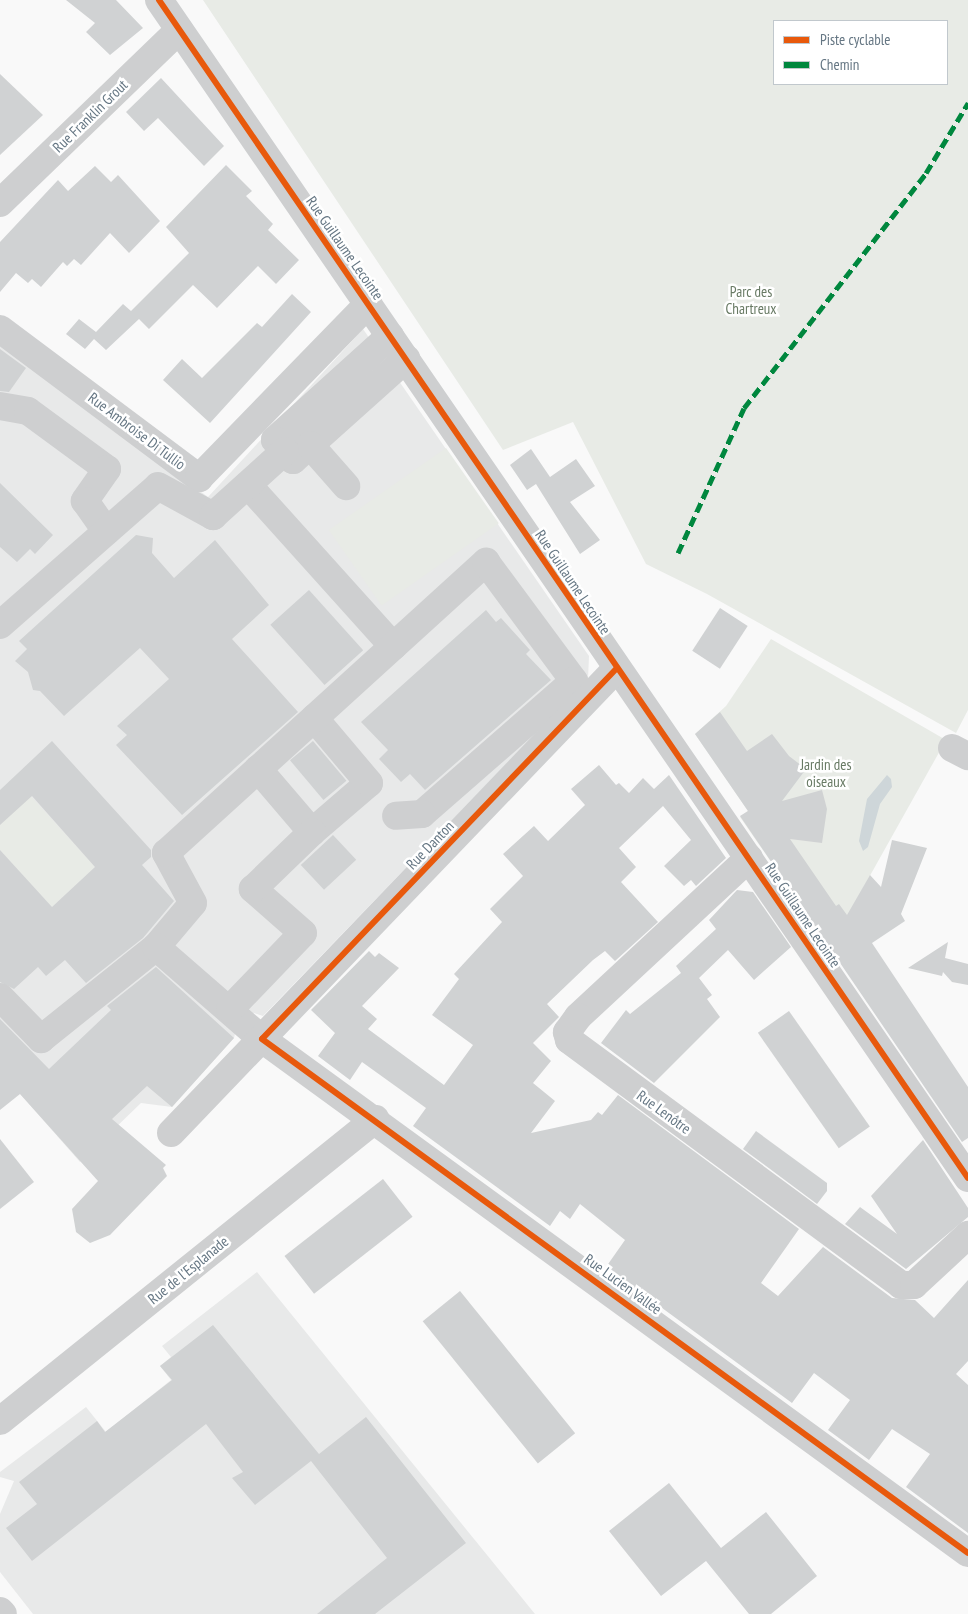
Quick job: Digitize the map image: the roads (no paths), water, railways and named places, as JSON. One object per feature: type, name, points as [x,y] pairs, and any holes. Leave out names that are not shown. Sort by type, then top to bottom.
[{"type":"street","name":"Rue Guillaume Lecointe","points":[[158,0],[968,1178]]},
{"type":"street","name":"Rue Franklin Grout","points":[[0,203],[179,30]]},
{"type":"street","name":"Rue Ambroise Di Tullio","points":[[0,329],[199,478],[368,304]]},
{"type":"street","points":[[346,486],[298,448],[275,440],[390,336]]},
{"type":"street","points":[[0,626],[158,486],[212,516],[406,359]]},
{"type":"street","points":[[0,406],[28,412],[107,469],[85,501],[106,531]]},
{"type":"street","points":[[248,485],[393,646]]},
{"type":"street","points":[[0,997],[41,1039],[156,947],[193,903],[166,853],[486,562],[574,682],[422,814],[396,816]]},
{"type":"street","name":"Rue Danton","points":[[172,1133],[617,668]]},
{"type":"street","points":[[230,1009],[303,933],[253,889],[312,832],[369,783],[314,718]]},
{"type":"street","points":[[258,769],[312,832]]},
{"type":"street","name":"Rue Lenôtre","points":[[749,858],[578,1017],[567,1032],[568,1040],[901,1285],[914,1285],[968,1235]]},
{"type":"street","name":"Rue Lucien Vallée","points":[[156,947],[230,1009],[262,1039],[376,1119],[968,1553]]},
{"type":"street","name":"Rue de l'Esplanade","points":[[0,1421],[376,1119]]},
{"type":"street","points":[[0,1610],[3,1614]]},
{"type":"park label","name":"Parc des Chartreux","points":[[751,300]]},
{"type":"park label","name":"Jardin des oiseaux","points":[[826,772]]}]
